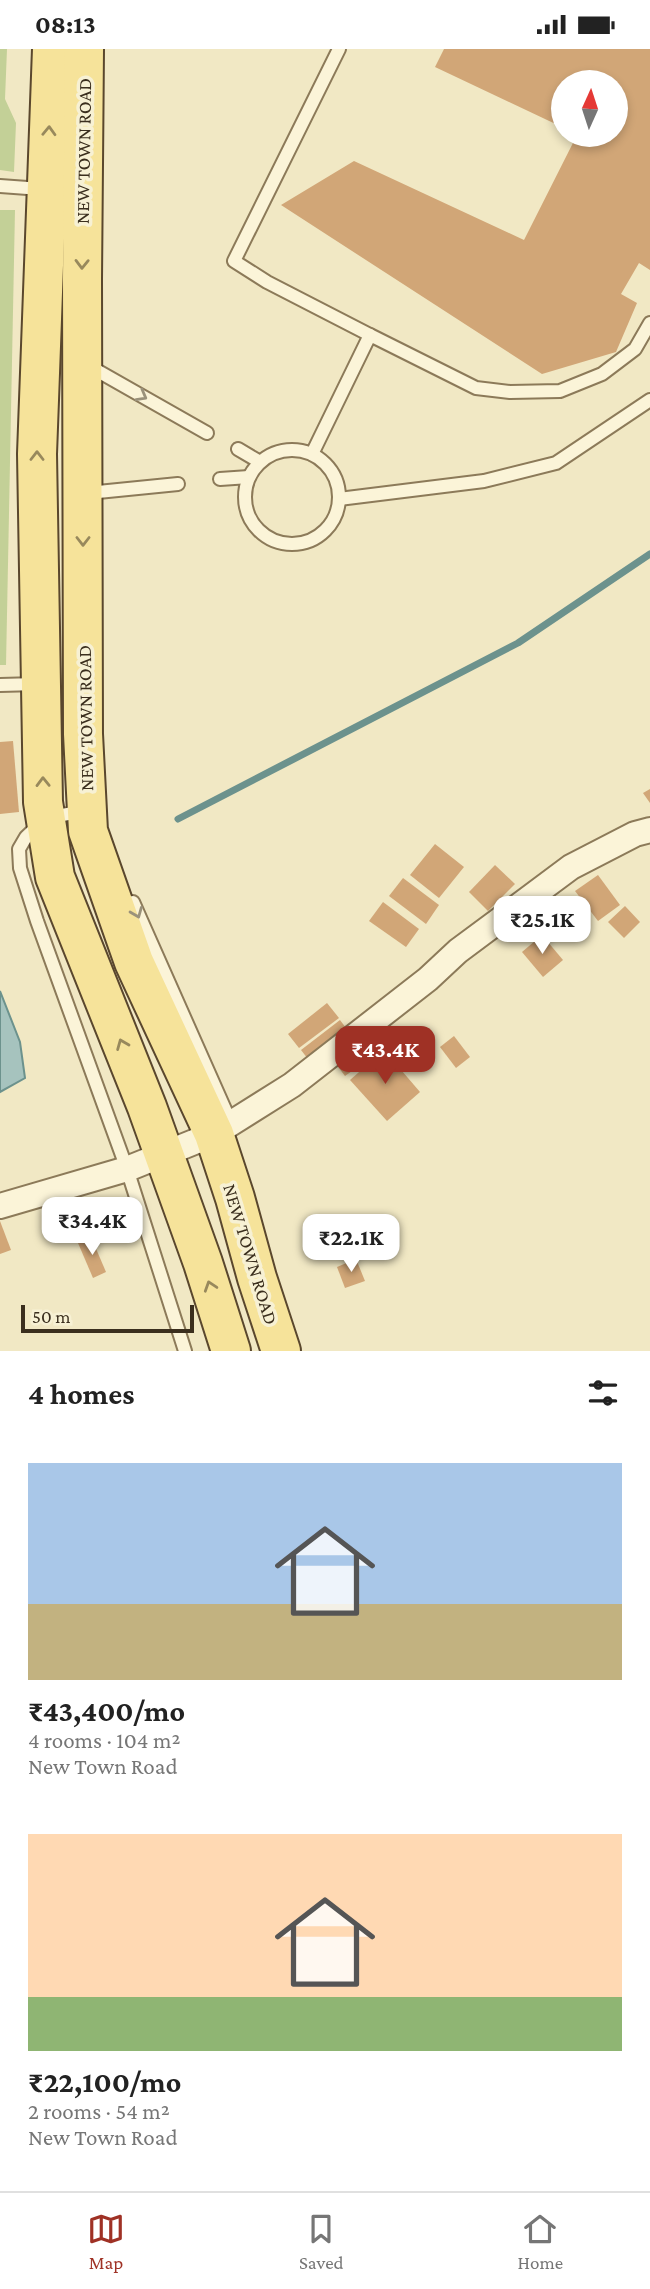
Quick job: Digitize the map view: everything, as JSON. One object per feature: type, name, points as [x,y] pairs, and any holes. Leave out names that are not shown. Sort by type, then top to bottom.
[{"type":"main road","points":[[52,49],[37,454],[43,802],[55,877],[148,1108],[203,1263],[230,1351]]},
{"type":"main road","name":"NEW TOWN ROAD","points":[[84,49],[83,734],[94,815],[88,831],[134,962],[222,1128],[235,1198],[281,1351]]},
{"type":"street","points":[[0,1206],[128,1169],[222,1128],[292,1085],[419,987],[458,951],[570,867],[650,829]]},
{"type":"lane","points":[[339,49],[234,261],[267,282],[476,388],[510,392],[560,391],[603,374],[635,349],[650,323]]},
{"type":"lane","points":[[0,186],[47,190]]},
{"type":"lane","points":[[312,454],[370,335]]},
{"type":"lane","points":[[82,363],[208,433]]},
{"type":"lane","points":[[339,499],[484,481],[556,463],[650,400]]},
{"type":"lane","points":[[238,449],[260,462]]},
{"type":"lane","points":[[294,450],[312,454],[327,465],[336,481],[339,499],[335,517],[324,532],[308,541],[289,544],[271,540],[256,529],[247,513],[244,495],[249,477],[260,462],[276,453],[294,450]]},
{"type":"lane","points":[[220,479],[249,477]]},
{"type":"lane","points":[[83,493],[178,484]]},
{"type":"lane","points":[[0,685],[41,684]]},
{"type":"lane","points":[[94,815],[46,818],[26,837],[19,849],[20,868],[128,1169],[185,1351]]},
{"type":"lane","points":[[130,894],[222,1128]]},
{"type":"green space","points":[[0,49],[7,49],[5,99],[16,123],[14,172],[0,170]]},
{"type":"green space","points":[[0,210],[15,210],[6,665],[0,665]]},
{"type":"water","points":[[0,991],[20,1042],[25,1078],[0,1092]]},
{"type":"building","points":[[444,49],[650,49],[650,270],[639,263],[621,294],[637,303],[616,352],[542,374],[281,205],[354,161],[524,240],[571,147],[628,147],[628,70],[551,70],[551,122],[435,67]]},
{"type":"building","points":[[13,741],[19,812],[0,814],[0,742]]},
{"type":"building","points":[[650,789],[650,803],[643,793]]},
{"type":"building","points":[[435,844],[464,867],[439,898],[410,875]]},
{"type":"building","points":[[495,865],[515,884],[488,911],[469,892]]},
{"type":"building","points":[[598,875],[620,905],[598,921],[575,891]]},
{"type":"building","points":[[403,878],[439,905],[426,924],[389,896]]},
{"type":"building","points":[[383,902],[419,929],[406,947],[369,921]]},
{"type":"building","points":[[625,906],[640,922],[624,938],[608,922]]},
{"type":"building","points":[[542,935],[563,960],[543,977],[522,952]]},
{"type":"building","points":[[327,1003],[339,1018],[299,1048],[288,1034]]},
{"type":"building","points":[[340,1020],[349,1032],[311,1063],[301,1050]]},
{"type":"building","points":[[454,1036],[470,1057],[456,1068],[440,1047]]},
{"type":"building","points":[[364,1043],[373,1056],[345,1076],[336,1064]]},
{"type":"building","points":[[384,1050],[420,1092],[387,1121],[350,1080]]},
{"type":"building","points":[[0,1221],[11,1250],[0,1254]]},
{"type":"building","points":[[91,1237],[106,1272],[93,1278],[78,1243]]},
{"type":"building","points":[[356,1259],[365,1281],[345,1288],[337,1267]]},
{"type":"waterway","points":[[178,819],[518,643],[650,554]]}]
